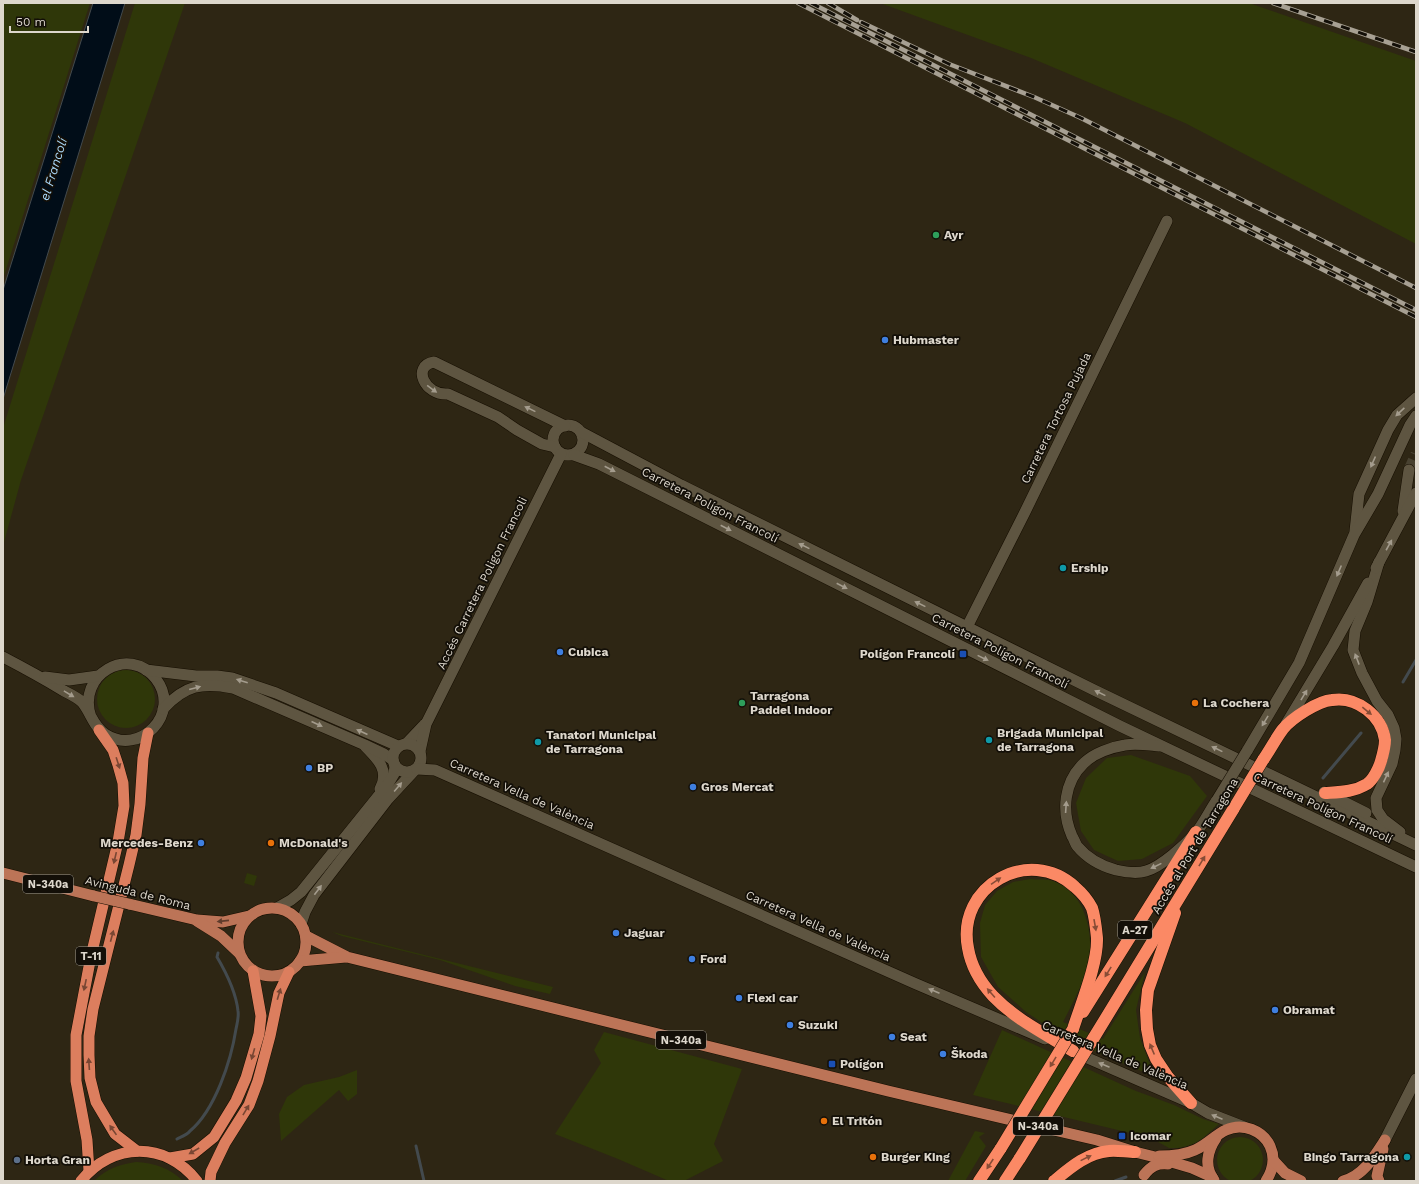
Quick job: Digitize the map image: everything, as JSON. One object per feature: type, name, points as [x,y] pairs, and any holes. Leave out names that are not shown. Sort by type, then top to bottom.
[{"type":"highway","points":[[1284,728],[1304,712],[1316,705],[1332,700],[1353,701],[1365,708],[1375,717],[1385,740],[1384,752],[1380,766],[1368,783],[1347,791],[1326,793]]},
{"type":"highway","name":"Accés al Port de Tarragona","points":[[1005,1181],[1284,728]]},
{"type":"highway","name":"T-11","points":[[89,1172],[87,1140],[76,1080],[76,1035],[91,956],[118,842],[124,806],[123,783],[118,765],[113,750],[99,730]]},
{"type":"highway","name":"T-11","points":[[137,1151],[115,1134],[96,1102],[90,1078],[89,1042],[93,1010],[136,835],[143,758],[148,733]]},
{"type":"highway","name":"Accés al Port de Tarragona","points":[[979,1181],[1196,832]]},
{"type":"highway","points":[[1072,1051],[1020,1019],[1005,1007],[983,983],[969,956],[966,941],[966,928],[970,912],[978,897],[988,886],[1002,877],[1017,871],[1035,870],[1052,873],[1069,881],[1083,894],[1092,908],[1096,924],[1096,954],[1073,1029]]},
{"type":"highway","points":[[1181,895],[1167,938],[1151,977],[1148,990],[1146,1016],[1150,1045],[1156,1059],[1168,1077],[1191,1103]]},
{"type":"highway","points":[[170,1158],[193,1154],[214,1137],[241,1090],[259,1034],[261,1016],[253,971]]},
{"type":"highway","points":[[210,1181],[211,1172],[225,1144],[249,1105],[258,1081],[270,1036],[279,993],[288,972]]},
{"type":"highway","points":[[81,1181],[89,1172],[106,1159],[116,1155],[137,1151],[160,1154],[170,1158],[189,1171],[197,1181]]},
{"type":"highway","points":[[1054,1181],[1081,1160],[1096,1153],[1110,1151],[1135,1152]]},
{"type":"main road","name":"Avinguda de Roma","points":[[3,873],[196,920],[223,922],[249,916]]},
{"type":"main road","points":[[253,971],[272,976],[288,972],[300,961],[305,950],[306,936],[301,924],[288,912],[277,908]]},
{"type":"main road","name":"N-340a","points":[[249,916],[262,909],[277,908]]},
{"type":"main road","points":[[239,953],[237,947],[238,935],[241,925],[249,916]]},
{"type":"main road","name":"Avinguda de Roma","points":[[196,920],[221,936],[239,953]]},
{"type":"main road","name":"N-340a","points":[[306,936],[347,957],[888,1091],[1097,1140],[1192,1168],[1214,1179]]},
{"type":"main road","name":"N-340a","points":[[239,953],[245,963],[253,971]]},
{"type":"main road","name":"N-340a","points":[[300,961],[347,957]]},
{"type":"main road","name":"N-340a","points":[[1151,1156],[1171,1156],[1194,1151],[1226,1130],[1237,1127],[1248,1128],[1259,1132],[1267,1140],[1272,1150],[1274,1161],[1285,1173],[1301,1181]]},
{"type":"main road","name":"N-340a","points":[[1214,1179],[1208,1167],[1208,1156],[1210,1146],[1217,1136]]},
{"type":"main road","points":[[1343,1181],[1361,1172],[1385,1140]]},
{"type":"main road","points":[[1380,1181],[1377,1176],[1385,1140]]},
{"type":"main road","points":[[1266,1181],[1272,1172],[1274,1161]]},
{"type":"main road","points":[[1143,1178],[1149,1168],[1159,1163],[1177,1164]]},
{"type":"street","name":"Carretera Tortosa Pujada","points":[[967,627],[1168,220]]},
{"type":"street","points":[[558,451],[553,442],[554,434],[560,428],[565,426],[574,426],[581,432],[583,445],[579,451],[574,454],[566,455],[542,444],[498,417],[448,394],[433,391],[423,380],[422,374],[424,368],[428,363],[434,362],[565,426]]},
{"type":"street","name":"Accés al Port de Tarragona","points":[[1354,535],[1359,494],[1381,444],[1392,421],[1416,398]]},
{"type":"street","name":"Accés al Port de Tarragona","points":[[1196,832],[1247,751],[1299,663],[1354,535],[1378,494],[1410,425],[1416,416]]},
{"type":"street","name":"Carretera Polígon Francolí","points":[[581,432],[681,485],[1094,690],[1416,845]]},
{"type":"street","name":"Accés Carretera Poligon Francoli","points":[[421,754],[426,724],[558,451]]},
{"type":"street","name":"Carretera Polígon Francolí","points":[[574,454],[599,464],[957,645],[1163,746],[1416,867]]},
{"type":"street","name":"Accés al Port de Tarragona","points":[[1402,521],[1409,470]]},
{"type":"street","name":"Accés al Port de Tarragona","points":[[1284,728],[1333,646],[1380,562],[1416,493]]},
{"type":"street","points":[[1380,562],[1367,602],[1355,631],[1353,650],[1362,673],[1394,728],[1396,739],[1392,764],[1376,798],[1378,814],[1416,845]]},
{"type":"street","points":[[3,657],[42,677],[82,701],[91,717]]},
{"type":"street","points":[[42,677],[69,680],[98,676],[110,668],[122,664],[135,666],[146,670],[196,676],[232,678],[283,696],[403,745],[415,746],[421,754],[420,764],[388,799],[314,895],[305,912],[301,924]]},
{"type":"street","points":[[146,670],[161,687],[164,700],[163,708]]},
{"type":"street","name":"T-11","points":[[98,676],[91,686],[88,697],[88,707],[91,717],[99,730]]},
{"type":"street","points":[[163,708],[172,699],[184,691],[201,686],[216,685],[233,688],[384,754],[403,772],[415,770]]},
{"type":"street","name":"T-11","points":[[148,733],[160,719],[163,708]]},
{"type":"street","name":"Accés Carretera Poligon Francoli","points":[[403,745],[426,724]]},
{"type":"street","points":[[99,730],[111,737],[123,740],[136,739],[148,733]]},
{"type":"street","points":[[1163,746],[1127,744],[1096,754],[1085,762],[1075,773],[1066,800],[1065,814],[1069,828],[1076,846],[1091,859],[1104,867],[1126,872],[1145,872],[1163,863],[1196,832]]},
{"type":"street","points":[[365,745],[378,758],[384,771],[383,783],[372,804]]},
{"type":"street","points":[[277,908],[301,892],[388,784],[394,774],[394,752],[403,745]]},
{"type":"street","name":"Carretera Vella de València","points":[[421,754],[435,770]]},
{"type":"street","name":"Carretera Vella de València","points":[[415,770],[435,770],[914,983],[1191,1103],[1208,1113],[1244,1128]]},
{"type":"street","points":[[1284,782],[1326,793],[1370,815],[1378,814]]},
{"type":"street","points":[[1385,1140],[1416,1079]]},
{"type":"green space","points":[[3,3],[90,3],[3,279]]},
{"type":"green space","points":[[135,3],[185,3],[21,480],[3,546],[3,428]]},
{"type":"green space","points":[[880,3],[1249,3],[1416,61],[1416,244],[1185,123],[1031,58]]},
{"type":"green space","points":[[120,670],[132,670],[147,678],[155,693],[155,705],[147,720],[132,728],[120,728],[105,720],[97,705],[97,693],[105,678]]},
{"type":"green space","points":[[1131,755],[1190,776],[1207,796],[1173,843],[1142,859],[1118,861],[1094,850],[1081,831],[1076,803],[1086,778],[1107,758]]},
{"type":"green space","points":[[247,873],[257,876],[254,886],[244,883]]},
{"type":"green space","points":[[1030,879],[1049,880],[1062,885],[1072,893],[1080,904],[1089,929],[1090,956],[1088,971],[1063,1022],[1103,1039],[1145,972],[1136,1010],[1140,1038],[1149,1062],[1163,1080],[1101,1054],[1056,1032],[1026,1012],[998,987],[981,957],[980,923],[985,905],[997,891],[1013,882]]},
{"type":"green space","points":[[332,932],[553,987],[550,994],[515,986],[440,960],[342,936]]},
{"type":"green space","points":[[1002,1030],[1136,1091],[1174,1105],[1203,1119],[1219,1124],[1195,1143],[1178,1148],[1169,1148],[1151,1138],[973,1095]]},
{"type":"green space","points":[[604,1032],[742,1069],[714,1144],[723,1161],[684,1181],[669,1181],[555,1134],[601,1063],[594,1050]]},
{"type":"green space","points":[[357,1070],[357,1094],[348,1101],[339,1090],[281,1141],[279,1114],[287,1097],[304,1085],[339,1077]]},
{"type":"green space","points":[[975,1131],[985,1133],[979,1137],[986,1146],[965,1181],[948,1181]]},
{"type":"green space","points":[[1245,1137],[1257,1143],[1262,1151],[1262,1169],[1257,1177],[1249,1182],[1235,1183],[1223,1177],[1218,1169],[1217,1155],[1223,1143],[1231,1138]]},
{"type":"green space","points":[[136,1162],[161,1167],[178,1176],[183,1181],[94,1181],[103,1173],[114,1168],[124,1164]]},
{"type":"water","name":"el Francolí","points":[[93,3],[125,3],[3,399],[3,290]]},
{"type":"waterway","points":[[1403,682],[1416,660]]},
{"type":"waterway","points":[[1323,778],[1361,733]]},
{"type":"waterway","points":[[177,1139],[189,1132],[207,1111],[226,1070],[234,1042],[238,1018],[237,1004],[230,983],[217,957],[218,953]]},
{"type":"waterway","points":[[416,1146],[424,1181]]},
{"type":"waterway","points":[[1115,1181],[1126,1177]]},
{"type":"tunnel","points":[[1409,470],[1416,454]]},
{"type":"railway","points":[[798,3],[1416,317]]},
{"type":"railway","points":[[811,3],[1416,310]]},
{"type":"railway","points":[[828,3],[857,20]]},
{"type":"railway","points":[[1273,3],[1416,52]]},
{"type":"railway","points":[[861,22],[949,64],[1034,97],[1081,118],[1416,288]]},
{"type":"place","name":"Ayr","points":[[936,235]]},
{"type":"place","name":"Hubmaster","points":[[885,340]]},
{"type":"place","name":"Ership","points":[[1063,568]]},
{"type":"place","name":"Cubica","points":[[560,652]]},
{"type":"place","name":"Polígon Francolí","points":[[963,654]]},
{"type":"place","name":"Tarragona Paddel Indoor","points":[[742,703]]},
{"type":"place","name":"La Cochera","points":[[1195,703]]},
{"type":"place","name":"Brigada Municipal de Tarragona","points":[[989,740]]},
{"type":"place","name":"Tanatori Municipal de Tarragona","points":[[538,742]]},
{"type":"place","name":"BP","points":[[309,768]]},
{"type":"place","name":"Gros Mercat","points":[[693,787]]},
{"type":"place","name":"Mercedes-Benz","points":[[201,843]]},
{"type":"place","name":"McDonald's","points":[[271,843]]},
{"type":"place","name":"Jaguar","points":[[616,933]]},
{"type":"place","name":"Ford","points":[[692,959]]},
{"type":"place","name":"Flexi car","points":[[739,998]]},
{"type":"place","name":"Obramat","points":[[1275,1010]]},
{"type":"place","name":"Suzuki","points":[[790,1025]]},
{"type":"place","name":"Seat","points":[[892,1037]]},
{"type":"place","name":"Škoda","points":[[943,1054]]},
{"type":"place","name":"Polígon","points":[[832,1064]]},
{"type":"place","name":"El Tritón","points":[[824,1121]]},
{"type":"place","name":"Icomar","points":[[1122,1136]]},
{"type":"place","name":"Burger King","points":[[873,1157]]},
{"type":"place","name":"Bingo Tarragona","points":[[1407,1157]]},
{"type":"place","name":"Horta Gran","points":[[17,1160]]}]
